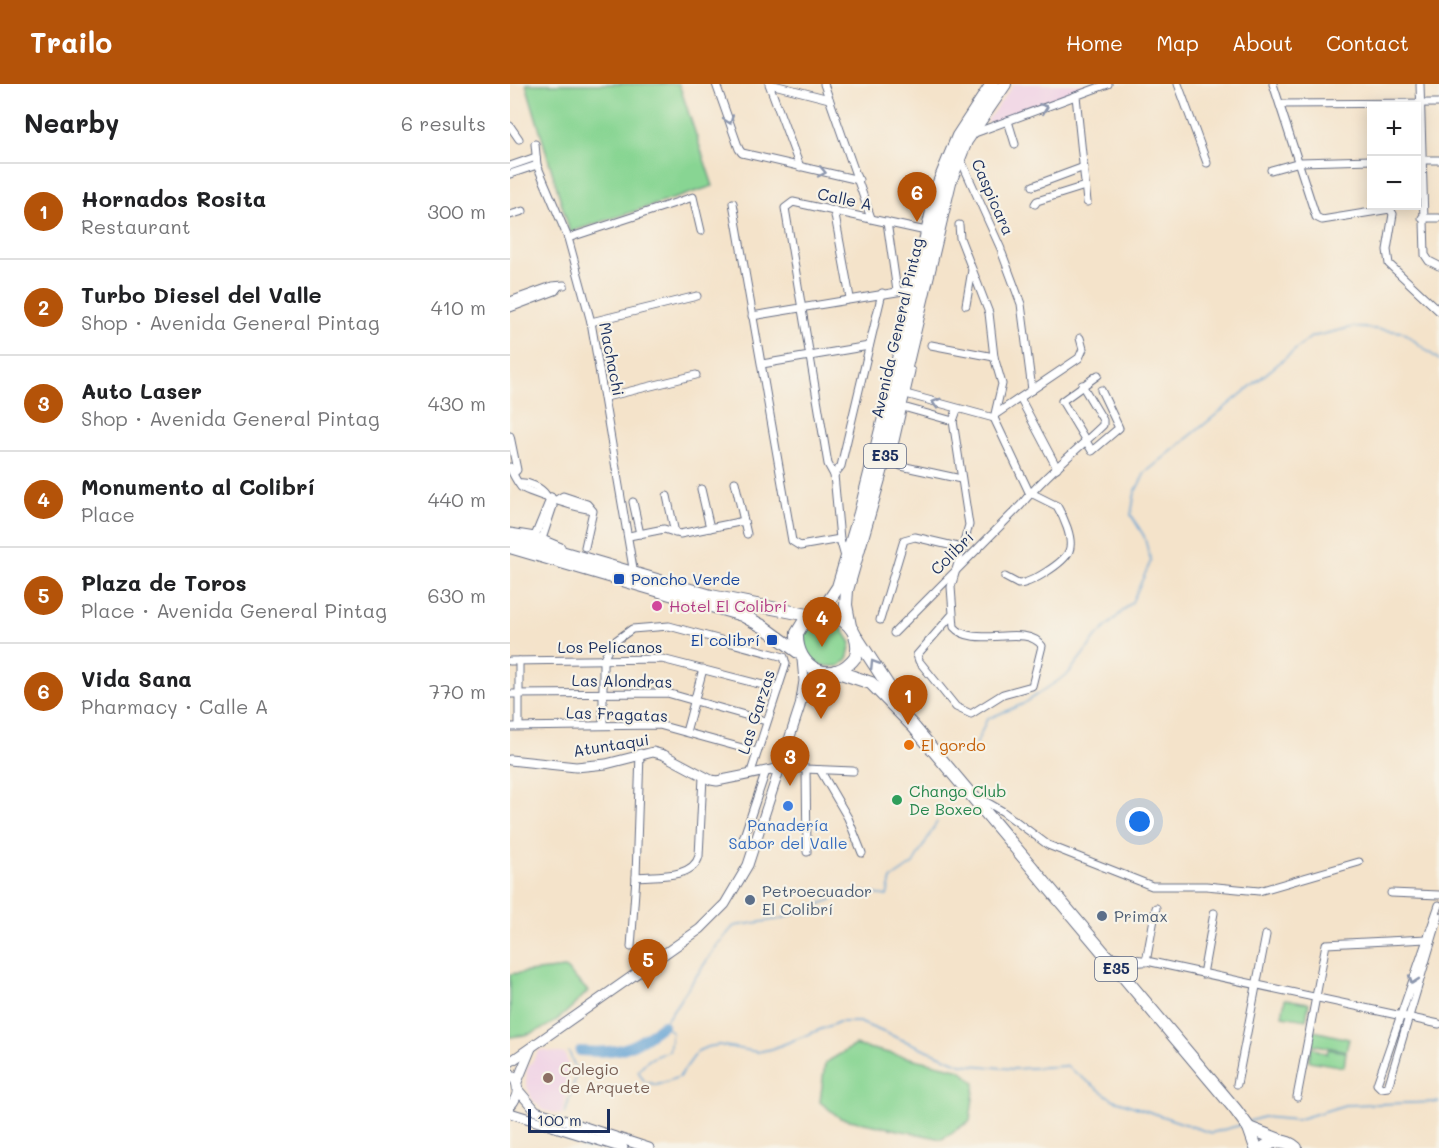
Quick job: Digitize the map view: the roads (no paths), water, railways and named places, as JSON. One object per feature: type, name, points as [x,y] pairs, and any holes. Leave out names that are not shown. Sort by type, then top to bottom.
[{"type":"highway","name":"Avenida General Pintag","points":[[817,615],[835,593],[863,503],[915,289],[926,231],[947,160],[962,130],[992,84]]},
{"type":"highway","name":"Avenida General Pintag","points":[[853,632],[846,605],[847,590],[882,464],[945,199],[959,156],[970,135],[1005,84]]},
{"type":"highway","points":[[510,537],[581,552],[634,574],[722,599],[817,615],[836,616],[853,632]]},
{"type":"highway","points":[[510,547],[742,615],[764,627],[800,656]]},
{"type":"highway","name":"E35","points":[[817,615],[805,621],[796,633],[800,656],[815,669],[871,683],[913,726],[1235,1109],[1249,1130],[1257,1148]]},
{"type":"highway","name":"E35","points":[[832,672],[847,666],[856,656],[853,632]]},
{"type":"highway","name":"E35","points":[[853,632],[913,726]]},
{"type":"highway","points":[[1248,1148],[1249,1130],[1284,1141],[1296,1148]]},
{"type":"highway","points":[[1263,1148],[1274,1142],[1284,1141]]},
{"type":"main road","points":[[510,1062],[700,928],[725,904],[748,865],[800,706],[804,681],[800,656]]},
{"type":"main road","points":[[800,706],[814,682],[832,672]]},
{"type":"main road","name":"Atuntaqui","points":[[510,760],[576,767],[606,764],[640,753],[653,752],[664,755],[703,777],[717,781],[781,768]]},
{"type":"main road","points":[[510,1106],[533,1046]]},
{"type":"main road","points":[[510,1073],[536,1111],[649,1148]]},
{"type":"main road","points":[[510,1113],[623,1148]]},
{"type":"street","points":[[716,84],[739,149],[745,154],[859,180]]},
{"type":"street","points":[[770,84],[800,167]]},
{"type":"street","points":[[770,84],[829,99]]},
{"type":"street","points":[[824,84],[871,218]]},
{"type":"street","points":[[970,135],[1108,84]]},
{"type":"street","points":[[1178,84],[1207,163]]},
{"type":"street","points":[[1273,84],[1316,217],[1322,220],[1390,209],[1393,214],[1386,258],[1389,264],[1439,311]]},
{"type":"street","points":[[1420,84],[1421,102]]},
{"type":"street","points":[[1076,96],[1087,202]]},
{"type":"street","points":[[1280,104],[1367,103]]},
{"type":"street","points":[[1421,103],[1439,103]]},
{"type":"street","points":[[1008,122],[1016,144]]},
{"type":"street","points":[[510,126],[519,139]]},
{"type":"street","name":"Machachi","points":[[535,144],[537,165],[568,238],[591,322],[606,397],[634,574]]},
{"type":"street","name":"Caspicara","points":[[959,156],[1002,251],[1021,304],[1032,390]]},
{"type":"street","points":[[510,166],[536,157]]},
{"type":"street","points":[[1271,170],[1300,162],[1367,160]]},
{"type":"street","points":[[1421,160],[1439,160]]},
{"type":"street","points":[[519,162],[522,170]]},
{"type":"street","points":[[510,174],[537,165]]},
{"type":"street","points":[[1033,186],[1084,167]]},
{"type":"street","points":[[1035,204],[1037,201],[1085,186]]},
{"type":"street","points":[[1421,189],[1426,258],[1439,266]]},
{"type":"street","points":[[568,238],[693,197],[701,231]]},
{"type":"street","name":"Calle A","points":[[803,306],[784,212],[786,206],[793,202],[926,231]]},
{"type":"street","points":[[733,203],[792,541],[800,546],[840,539]]},
{"type":"street","points":[[834,210],[850,298]]},
{"type":"street","points":[[510,215],[523,211]]},
{"type":"street","points":[[1422,218],[1439,218]]},
{"type":"street","points":[[886,222],[897,291]]},
{"type":"street","points":[[959,225],[972,270],[989,313],[994,357],[1002,384],[995,416],[1029,492],[1057,506],[1070,543],[1069,552],[1050,569],[1026,584],[1011,582],[1005,577]]},
{"type":"street","points":[[966,305],[972,270]]},
{"type":"street","points":[[510,301],[552,286],[561,286],[555,291],[510,308]]},
{"type":"street","points":[[752,316],[915,289]]},
{"type":"street","points":[[834,475],[841,466],[882,293]]},
{"type":"street","points":[[591,322],[697,296]]},
{"type":"street","points":[[803,306],[828,464],[834,475],[840,539],[845,562]]},
{"type":"street","points":[[882,464],[892,454],[916,350],[912,336]]},
{"type":"street","points":[[906,394],[957,410],[995,416],[1082,356],[1080,338]]},
{"type":"street","points":[[931,345],[994,357]]},
{"type":"street","points":[[762,364],[869,346]]},
{"type":"street","points":[[606,397],[696,375]]},
{"type":"street","points":[[1098,375],[1062,401],[1084,442],[1092,451],[1119,428],[1101,390]]},
{"type":"street","points":[[1029,492],[1057,468],[1104,421],[1082,385]]},
{"type":"street","points":[[1020,398],[1057,468]]},
{"type":"street","points":[[903,407],[953,421]]},
{"type":"street","points":[[951,616],[920,651],[918,657],[956,707],[967,714],[1003,694],[1030,688],[1042,646],[1034,638],[963,634],[954,627],[951,616],[951,587],[969,525],[953,421],[957,410]]},
{"type":"street","points":[[510,436],[518,470],[513,471]]},
{"type":"street","points":[[901,466],[961,479]]},
{"type":"street","points":[[510,482],[513,471]]},
{"type":"street","points":[[510,532],[538,537],[581,552],[593,512],[587,504],[563,496],[540,496],[528,492],[519,483],[513,471]]},
{"type":"street","points":[[735,482],[747,534]]},
{"type":"street","points":[[701,489],[710,528]]},
{"type":"street","name":"Colibrí","points":[[894,633],[1021,505],[1029,492]]},
{"type":"street","points":[[667,496],[675,533]]},
{"type":"street","points":[[538,537],[554,506],[552,497]]},
{"type":"street","points":[[633,502],[640,534]]},
{"type":"street","points":[[629,536],[664,529],[680,534],[744,521]]},
{"type":"street","points":[[880,620],[904,540],[915,537],[962,548]]},
{"type":"street","name":"Las Garzas","points":[[603,660],[611,644],[630,630],[664,626],[784,657],[786,663],[750,775]]},
{"type":"street","name":"Los Pelicanos","points":[[510,661],[662,659],[778,689]]},
{"type":"street","points":[[603,660],[603,726]]},
{"type":"street","points":[[519,661],[519,726]]},
{"type":"street","points":[[686,732],[703,669]]},
{"type":"street","name":"Las Alondras","points":[[510,694],[667,693],[766,720]]},
{"type":"street","name":"Las Fragatas","points":[[510,727],[659,725],[757,752]]},
{"type":"street","points":[[631,947],[640,753]]},
{"type":"street","name":"Atuntaqui","points":[[781,768],[853,771]]},
{"type":"street","points":[[806,769],[807,852]]},
{"type":"street","points":[[820,770],[847,816],[862,853]]},
{"type":"street","points":[[742,842],[766,771]]},
{"type":"street","points":[[636,877],[688,871],[696,865],[699,856],[703,777]]},
{"type":"street","points":[[968,791],[1002,811],[1048,844],[1152,886],[1206,886],[1259,891],[1359,862]]},
{"type":"street","points":[[1392,893],[1439,894]]},
{"type":"street","points":[[1439,905],[1377,1084],[1381,1088],[1388,1087],[1437,931],[1439,916]]},
{"type":"street","points":[[1146,962],[1156,908]]},
{"type":"street","points":[[1203,974],[1214,913]]},
{"type":"street","points":[[1236,1084],[1266,935]]},
{"type":"street","points":[[1297,1097],[1325,946],[1329,942],[1427,939]]},
{"type":"street","points":[[1105,956],[1146,962],[1439,1024]]},
{"type":"street","points":[[1117,970],[1128,963],[1146,962]]},
{"type":"waterway","points":[[972,754],[987,719],[1023,704],[1068,674],[1097,636],[1132,602],[1151,561],[1144,536],[1131,515],[1135,492],[1145,473],[1311,337],[1353,327],[1403,332],[1439,360]]},
{"type":"waterway","points":[[937,822],[913,864],[891,879],[887,896],[862,892],[836,898],[781,919],[734,926],[718,944],[663,1025],[672,1032],[669,1051],[651,1058],[641,1067],[638,1071],[644,1081],[657,1085],[679,1077],[698,1051],[707,1047],[719,1045],[757,1052],[772,1049],[839,1022],[859,1022],[961,1064],[1013,1069],[1066,1066],[1112,1099],[1211,1133],[1241,1125]]},
{"type":"waterway","points":[[580,1051],[605,1052],[625,1048],[643,1040],[663,1025]]},
{"type":"waterway","points":[[565,1114],[577,1072],[569,1052]]},
{"type":"waterway","points":[[1250,1121],[1263,1117],[1296,1120],[1345,1105],[1439,1102]]},
{"type":"waterway","points":[[561,1137],[586,1148]]},
{"type":"place","name":"Vida Sana","points":[[917,222]]},
{"type":"place","name":"Poncho Verde","points":[[619,579]]},
{"type":"place","name":"Hotel El Colibrí","points":[[657,606]]},
{"type":"place","name":"El colibrí","points":[[772,640]]},
{"type":"place","name":"Monumento al Colibrí","points":[[822,647]]},
{"type":"place","name":"Turbo Diesel del Valle","points":[[821,719]]},
{"type":"place","name":"Hornados Rosita","points":[[908,725]]},
{"type":"place","name":"El gordo","points":[[909,745]]},
{"type":"place","name":"Auto Laser","points":[[790,786]]},
{"type":"place","name":"Chango Club De Boxeo","points":[[897,800]]},
{"type":"place","name":"Panadería Sabor del Valle","points":[[788,806]]},
{"type":"place","name":"Petroecuador El Colibrí","points":[[750,900]]},
{"type":"place","name":"Primax","points":[[1102,916]]},
{"type":"place","name":"Plaza de Toros","points":[[648,989]]},
{"type":"place","name":"Colegio de Arquete","points":[[548,1078]]}]
